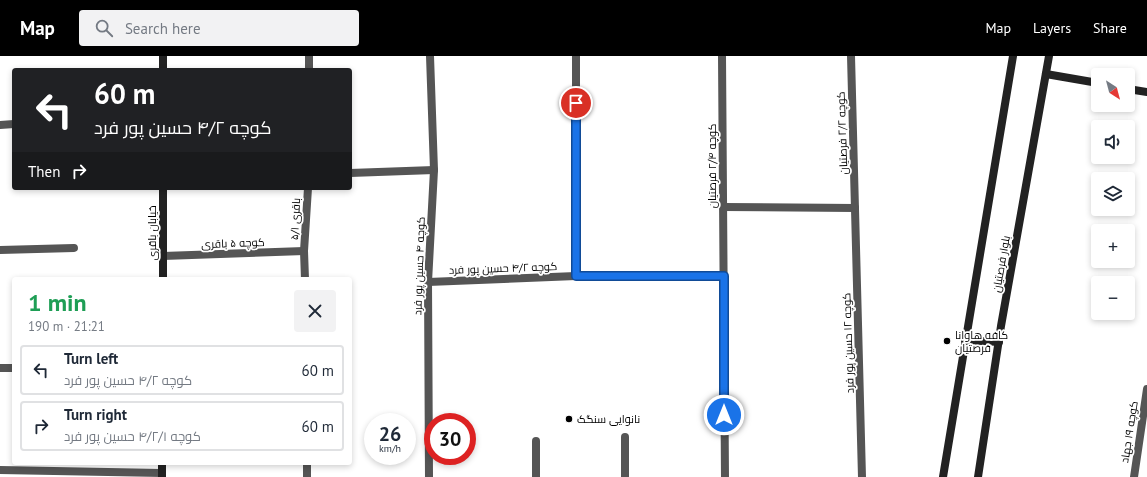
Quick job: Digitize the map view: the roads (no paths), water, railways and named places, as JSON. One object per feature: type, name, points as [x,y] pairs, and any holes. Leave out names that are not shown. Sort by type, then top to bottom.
[{"type":"street","points":[[163,68],[164,56]]},
{"type":"street","points":[[309,56],[309,68]]},
{"type":"street","name":"کوچه ۴ حسین پور فرد","points":[[429,477],[428,282],[434,170],[430,56]]},
{"type":"street","points":[[576,56],[576,276]]},
{"type":"street","name":"کوچه ۲/۴ فرصتیان","points":[[722,56],[725,477]]},
{"type":"street","name":"کوچه ۲/۲ فرصتیان","points":[[851,56],[855,208]]},
{"type":"street","name":"بلوار فرصتیان","points":[[943,477],[1013,56]]},
{"type":"street","name":"بلوار فرصتیان","points":[[978,477],[999,342],[1049,56]]},
{"type":"street","points":[[1046,74],[1091,82]]},
{"type":"street","points":[[1135,90],[1147,92]]},
{"type":"street","points":[[0,125],[12,124]]},
{"type":"street","points":[[352,173],[434,170]]},
{"type":"street","name":"خیابان باقری","points":[[163,190],[163,277]]},
{"type":"street","name":"باقری ۵/۱","points":[[305,277],[304,250],[308,190]]},
{"type":"street","points":[[723,207],[855,208]]},
{"type":"street","name":"کوچه ۱۲ حسین پور فرد","points":[[855,208],[862,477]]},
{"type":"street","points":[[0,250],[74,248]]},
{"type":"street","name":"کوچه ۵ باقری","points":[[163,256],[304,250]]},
{"type":"street","name":"کوچه ۴/۲ حسین پور فرد","points":[[428,282],[576,276],[724,276]]},
{"type":"street","points":[[965,340],[999,342]]},
{"type":"street","points":[[0,368],[12,368]]},
{"type":"street","name":"کوچه ۱۹ جهاد","points":[[1134,477],[1147,389]]},
{"type":"street","points":[[625,437],[625,477]]},
{"type":"street","points":[[536,441],[536,477]]},
{"type":"street","points":[[307,465],[308,477]]},
{"type":"street","points":[[0,470],[162,475]]},
{"type":"place","name":"کافه هاوانا فرصتیان","points":[[947,341]]},
{"type":"place","name":"نانوایی سنگک","points":[[569,419]]}]
